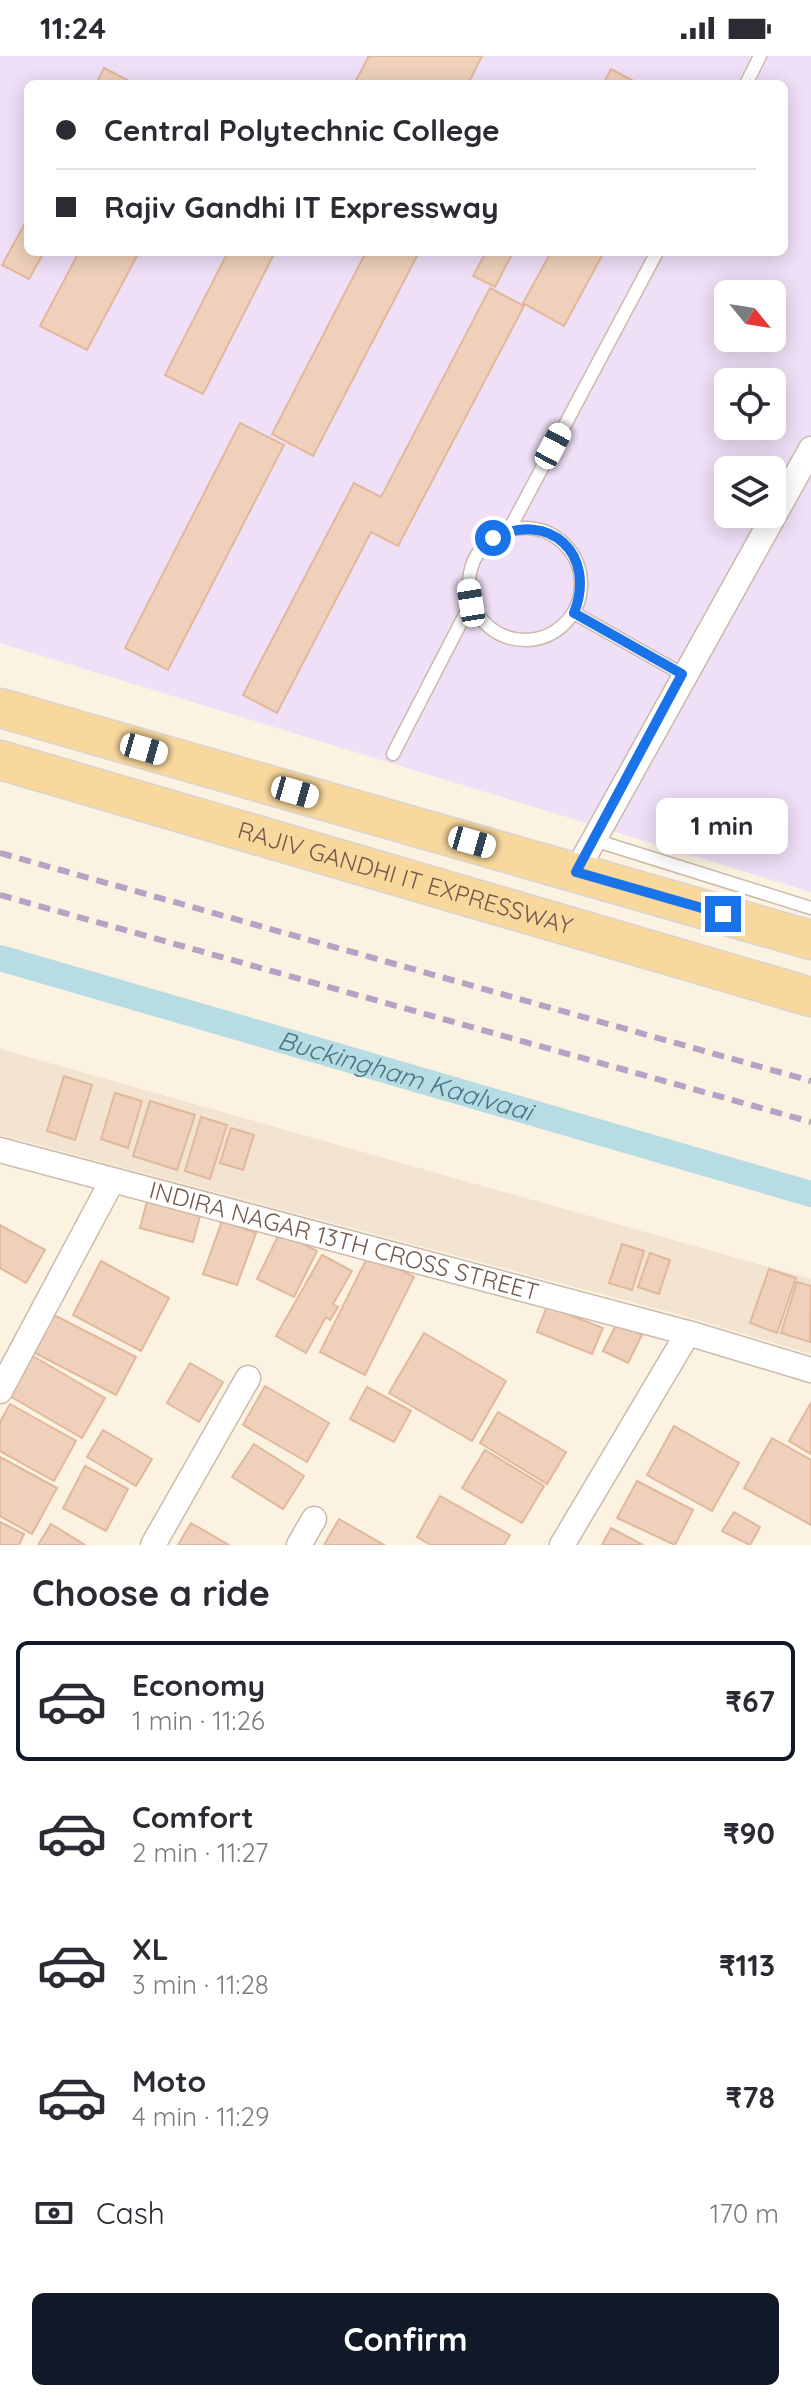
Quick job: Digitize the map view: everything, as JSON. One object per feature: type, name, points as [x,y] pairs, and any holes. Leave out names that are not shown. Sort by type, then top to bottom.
[{"type":"main road","points":[[0,708],[585,856],[811,940]]},
{"type":"main road","name":"RAJIV GANDHI IT EXPRESSWAY","points":[[0,760],[811,997]]},
{"type":"street","points":[[585,856],[682,674],[811,449]]},
{"type":"street","name":"INDIRA NAGAR 13TH CROSS STREET","points":[[0,1150],[688,1333],[811,1370]]},
{"type":"street","points":[[0,1391],[112,1181]]},
{"type":"street","points":[[562,1545],[688,1333]]},
{"type":"street","points":[[153,1545],[248,1378]]},
{"type":"street","points":[[299,1545],[314,1519]]},
{"type":"lane","points":[[748,80],[760,56]]},
{"type":"lane","points":[[509,530],[655,256]]},
{"type":"lane","points":[[509,530],[542,530],[570,549],[582,580],[574,613],[562,627],[547,636],[529,641],[511,639],[487,626],[471,603],[468,585],[471,567],[480,551],[493,538],[509,530]]},
{"type":"lane","points":[[393,754],[471,603]]},
{"type":"lane","points":[[574,613],[682,674]]},
{"type":"lane","points":[[585,856],[811,908]]},
{"type":"shaded area","points":[[0,56],[811,56],[811,892],[0,643]]},
{"type":"shaded area","points":[[0,1049],[811,1279],[811,1354],[681,1315],[0,1135]]},
{"type":"building","points":[[369,56],[482,56],[470,80],[356,80]]},
{"type":"building","points":[[104,68],[127,80],[98,80]]},
{"type":"building","points":[[611,69],[632,80],[605,80]]},
{"type":"building","points":[[24,225],[24,256],[42,256],[29,279],[2,265]]},
{"type":"building","points":[[77,256],[137,256],[87,350],[40,326]]},
{"type":"building","points":[[226,256],[273,256],[203,394],[165,375]]},
{"type":"building","points":[[364,256],[417,256],[313,456],[272,434]]},
{"type":"building","points":[[484,256],[511,256],[495,287],[473,276]]},
{"type":"building","points":[[549,256],[602,256],[564,326],[523,303]]},
{"type":"building","points":[[490,288],[524,306],[398,546],[371,532],[277,713],[243,695],[354,483],[381,497]]},
{"type":"building","points":[[240,423],[284,445],[168,670],[125,648]]},
{"type":"building","points":[[64,1076],[92,1085],[75,1140],[47,1131]]},
{"type":"building","points":[[115,1093],[142,1101],[128,1148],[101,1139]]},
{"type":"building","points":[[150,1101],[195,1115],[177,1170],[133,1156]]},
{"type":"building","points":[[201,1117],[227,1125],[210,1179],[185,1171]]},
{"type":"building","points":[[231,1128],[254,1135],[243,1170],[220,1163]]},
{"type":"building","points":[[147,1201],[200,1216],[193,1242],[140,1228]]},
{"type":"building","points":[[222,1221],[256,1233],[237,1285],[203,1274]]},
{"type":"building","points":[[0,1225],[45,1250],[26,1283],[0,1268]]},
{"type":"building","points":[[280,1232],[317,1251],[294,1297],[257,1279]]},
{"type":"building","points":[[622,1244],[644,1251],[632,1290],[609,1283]]},
{"type":"building","points":[[650,1253],[670,1260],[659,1294],[638,1287]]},
{"type":"building","points":[[369,1254],[414,1277],[365,1375],[320,1352]]},
{"type":"building","points":[[322,1255],[352,1271],[333,1304],[338,1307],[330,1320],[326,1317],[306,1353],[276,1336]]},
{"type":"building","points":[[101,1261],[169,1298],[141,1351],[73,1315]]},
{"type":"building","points":[[769,1269],[796,1278],[777,1333],[750,1323]]},
{"type":"building","points":[[797,1282],[811,1286],[810,1342],[781,1333]]},
{"type":"building","points":[[547,1306],[603,1328],[592,1354],[537,1332]]},
{"type":"building","points":[[52,1314],[136,1357],[116,1395],[33,1352]]},
{"type":"building","points":[[617,1323],[642,1335],[628,1363],[603,1351]]},
{"type":"building","points":[[424,1333],[506,1381],[472,1441],[389,1393]]},
{"type":"building","points":[[31,1355],[105,1398],[82,1438],[8,1395]]},
{"type":"building","points":[[190,1363],[223,1382],[199,1422],[167,1403]]},
{"type":"building","points":[[265,1386],[329,1423],[307,1462],[243,1425]]},
{"type":"building","points":[[367,1387],[411,1411],[394,1442],[350,1419]]},
{"type":"building","points":[[811,1403],[811,1454],[789,1441]]},
{"type":"building","points":[[10,1404],[76,1441],[54,1481],[0,1451],[0,1422]]},
{"type":"building","points":[[498,1412],[566,1452],[547,1484],[480,1443]]},
{"type":"building","points":[[674,1426],[739,1463],[712,1511],[647,1475]]},
{"type":"building","points":[[103,1430],[152,1459],[136,1486],[87,1457]]},
{"type":"building","points":[[772,1438],[811,1460],[811,1525],[744,1488]]},
{"type":"building","points":[[254,1444],[304,1476],[283,1509],[232,1477]]},
{"type":"building","points":[[485,1450],[544,1486],[522,1523],[462,1488]]},
{"type":"building","points":[[0,1457],[57,1488],[32,1534],[0,1516]]},
{"type":"building","points":[[85,1466],[128,1489],[106,1531],[63,1508]]},
{"type":"building","points":[[637,1481],[693,1510],[675,1545],[617,1518]]},
{"type":"building","points":[[440,1496],[510,1535],[504,1545],[431,1545],[417,1537]]},
{"type":"building","points":[[734,1512],[760,1527],[750,1545],[722,1531]]},
{"type":"building","points":[[339,1519],[384,1545],[324,1545]]},
{"type":"building","points":[[0,1522],[24,1534],[19,1545],[0,1545]]},
{"type":"building","points":[[191,1523],[229,1545],[178,1545]]},
{"type":"building","points":[[51,1524],[85,1545],[38,1545]]},
{"type":"building","points":[[611,1528],[643,1545],[602,1545]]},
{"type":"waterway","name":"Buckingham Kaalvaai","points":[[0,958],[811,1194]]},
{"type":"railway","points":[[0,853],[811,1081]]},
{"type":"railway","points":[[0,895],[811,1122]]},
{"type":"route","points":[[493,538],[509,530],[526,528],[542,530],[557,537],[570,549],[582,580],[574,613],[682,674],[576,872],[723,914]]}]
